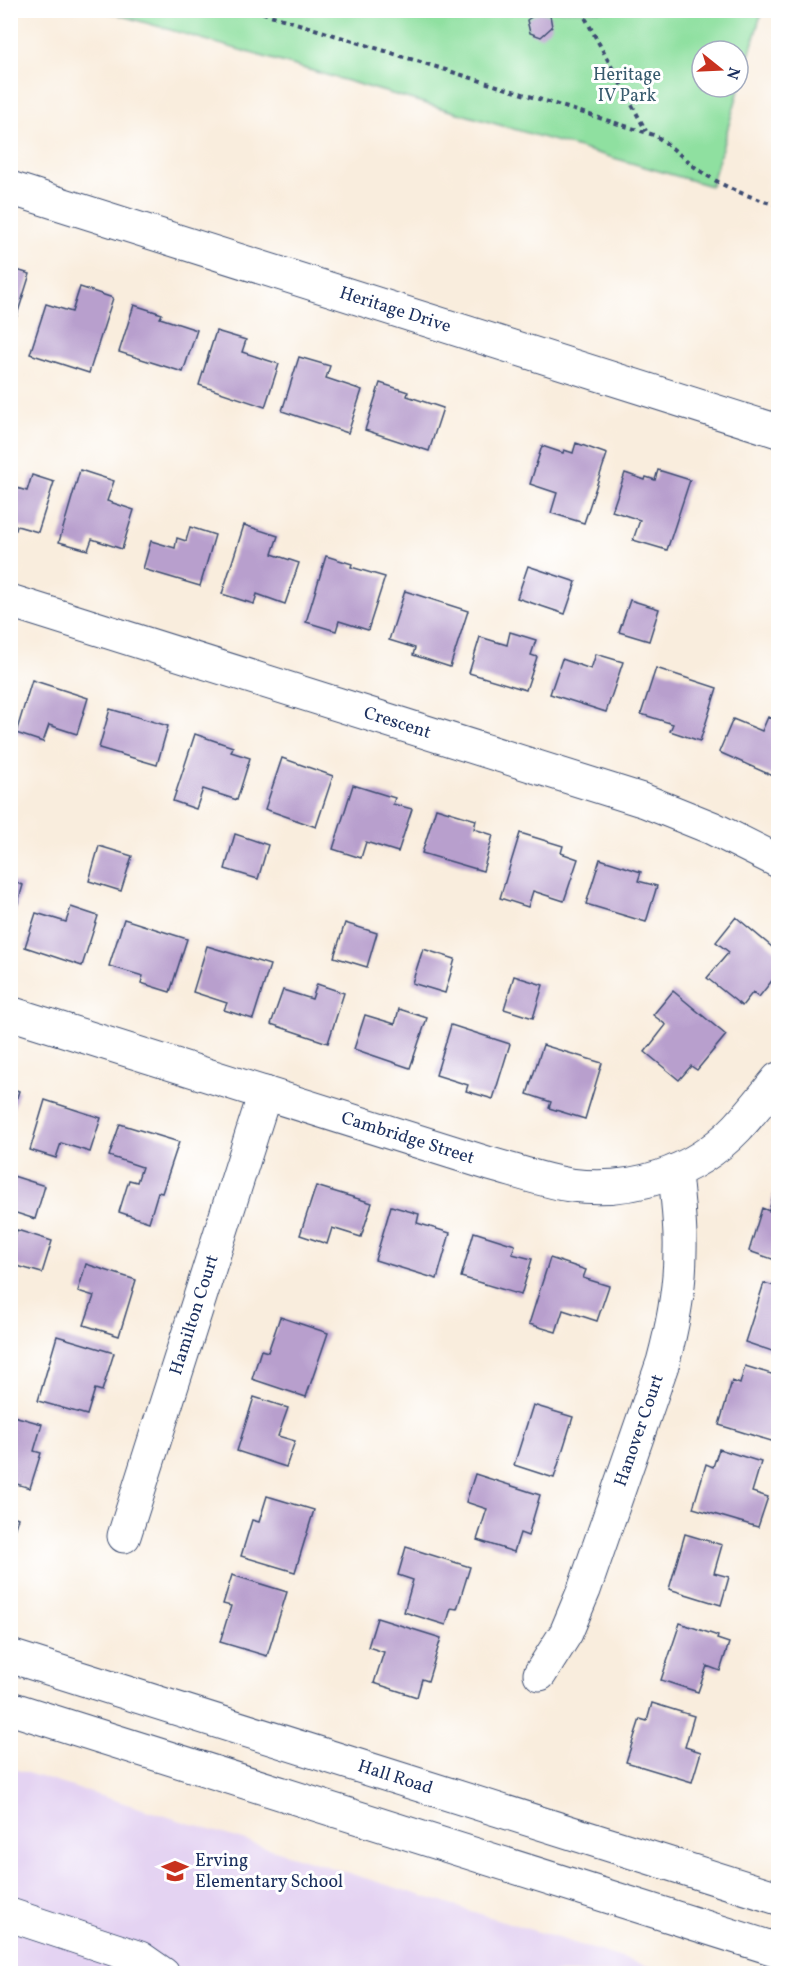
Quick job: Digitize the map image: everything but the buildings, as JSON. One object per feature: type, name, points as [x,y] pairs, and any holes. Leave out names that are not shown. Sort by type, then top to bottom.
[{"type":"street","name":"Heritage Drive","points":[[10,188],[778,431]]},
{"type":"street","name":"Crescent","points":[[10,601],[645,801],[712,828],[778,861]]},
{"type":"street","name":"Cambridge Street","points":[[10,1013],[490,1164],[567,1185],[601,1188],[651,1181],[675,1172],[711,1151],[736,1129],[778,1079]]},
{"type":"street","name":"Hamilton Court","points":[[124,1536],[265,1093]]},
{"type":"street","name":"Hanover Court","points":[[540,1674],[566,1633],[584,1590],[672,1328],[680,1272],[675,1172]]},
{"type":"street","name":"Hall Road","points":[[10,1656],[778,1898]]},
{"type":"street","points":[[10,1708],[778,1950]]},
{"type":"street","points":[[10,1915],[140,1958],[163,1974]]},
{"type":"path","points":[[254,10],[646,132],[667,142],[702,173],[734,191],[778,205]]},
{"type":"path","points":[[580,10],[646,132]]},
{"type":"shaded area","name":"Erving Elementary School","points":[[11,1768],[670,1973],[11,1973]]},
{"type":"green space","name":"Heritage IV Park","points":[[105,11],[762,11],[750,52],[750,39],[690,39],[690,99],[736,99],[711,186]]},
{"type":"place","name":"Erving Elementary School","points":[[175,1871]]}]
